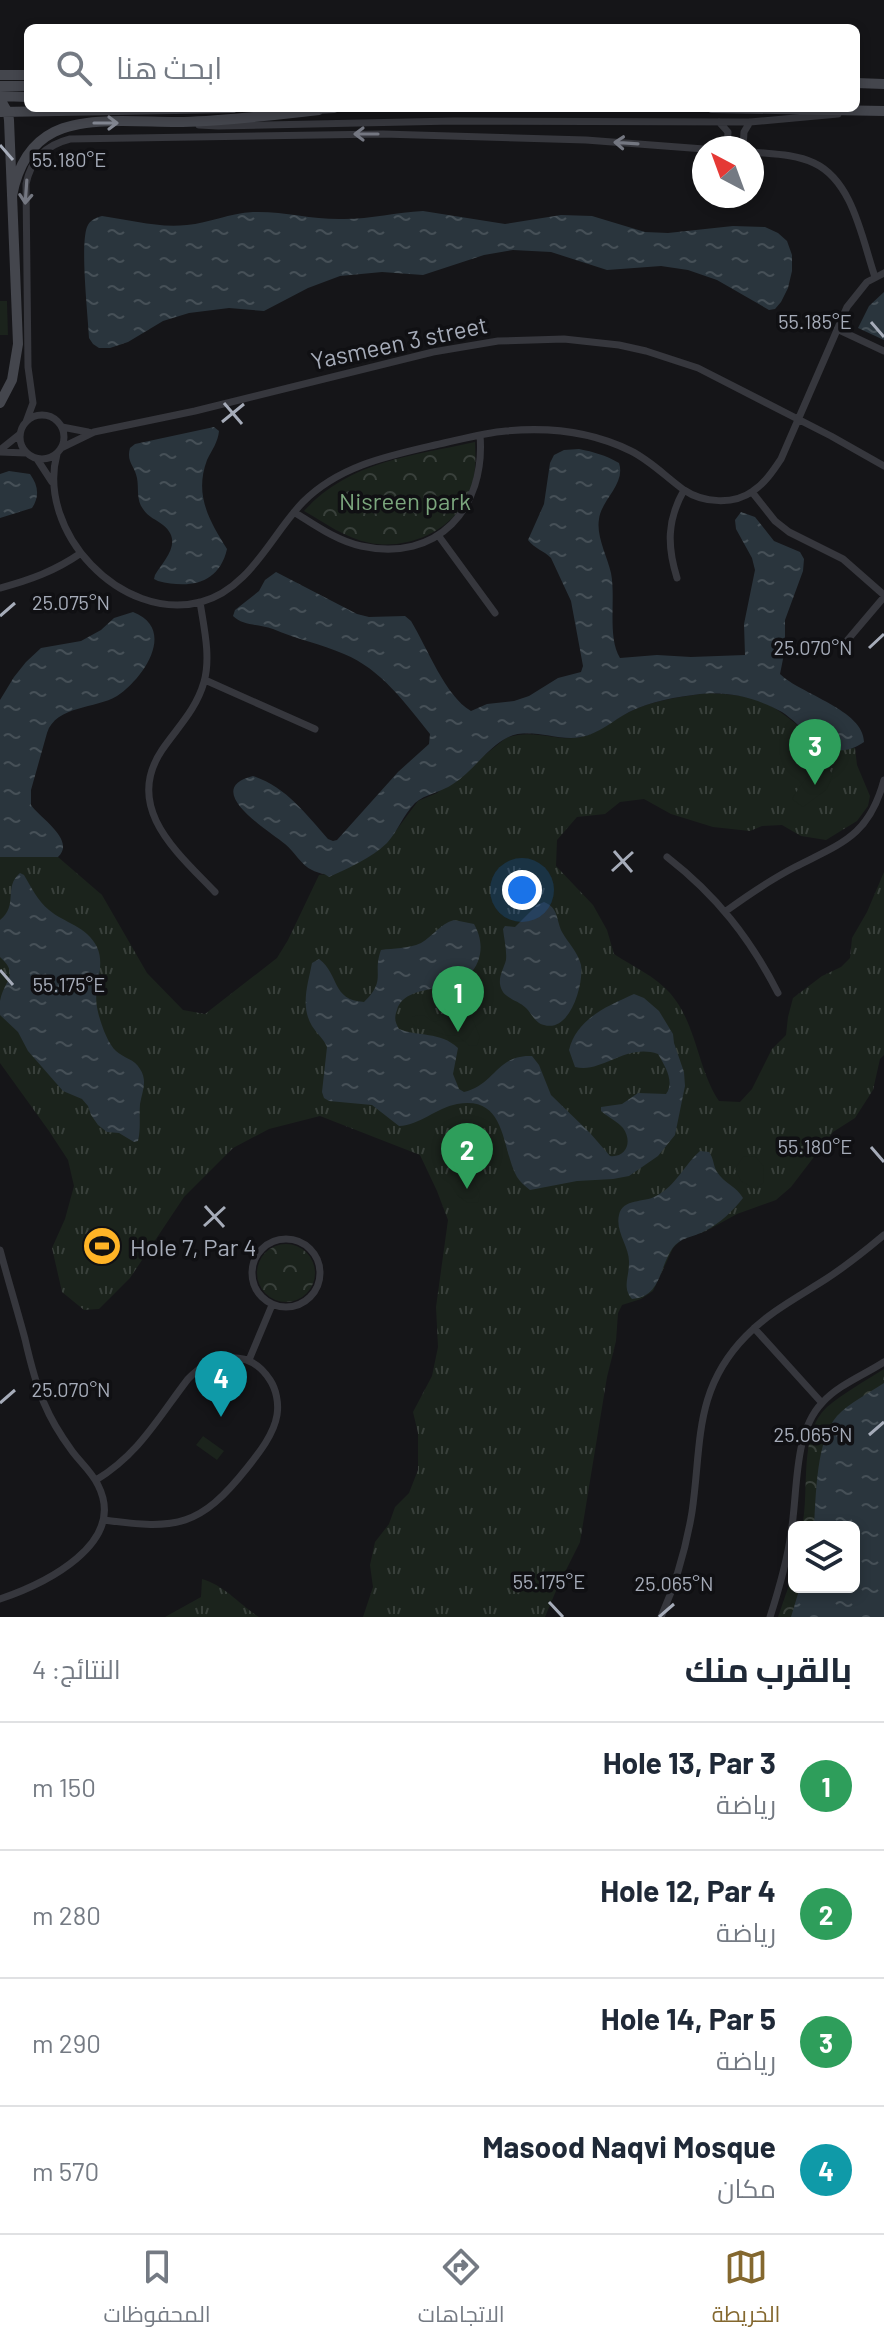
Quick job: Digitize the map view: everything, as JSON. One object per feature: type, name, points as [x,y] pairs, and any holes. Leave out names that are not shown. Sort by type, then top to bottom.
[{"type":"main road","points":[[0,75],[24,75]]},
{"type":"main road","points":[[860,83],[884,84]]},
{"type":"main road","points":[[0,86],[24,86]]},
{"type":"main road","points":[[0,403],[12,380],[18,344],[12,196],[0,98],[24,97]]},
{"type":"main road","points":[[860,111],[884,111]]},
{"type":"main road","points":[[4,112],[24,112]]},
{"type":"main road","points":[[12,196],[16,174],[23,161],[37,144],[55,131],[85,123],[185,122],[297,112]]},
{"type":"street","points":[[185,122],[218,126],[454,121],[750,122],[850,112]]},
{"type":"street","points":[[719,122],[728,136]]},
{"type":"street","points":[[744,136],[750,122]]},
{"type":"street","points":[[0,451],[20,434],[33,403],[28,367],[24,193],[28,174],[37,158],[52,145],[85,139],[383,134],[586,140],[692,148]]},
{"type":"street","points":[[764,154],[814,163],[828,171],[839,183],[847,196],[875,277]]},
{"type":"street","points":[[20,434],[22,448],[37,459],[53,484],[60,513],[81,553],[108,581],[133,595],[161,603],[200,602],[231,587],[245,575],[294,512],[314,492],[348,470],[386,456],[480,435],[534,430],[588,436],[631,451],[700,498],[718,501],[736,499],[752,492],[768,478],[781,459],[853,297],[884,273]]},
{"type":"street","points":[[837,329],[884,351]]},
{"type":"street","name":"Yasmeen 3 street","points":[[62,427],[94,432],[195,411],[433,352],[498,341],[564,339],[619,345],[672,358],[723,380],[884,466]]},
{"type":"street","points":[[26,422],[38,415],[45,415],[58,421],[62,427],[64,434],[53,484]]},
{"type":"street","name":"Yasmeen 3 street","points":[[59,451],[94,432]]},
{"type":"street","points":[[294,512],[333,535],[360,546],[380,549],[420,544],[453,524],[465,509],[479,473],[480,435]]},
{"type":"street","points":[[0,451],[27,453]]},
{"type":"street","points":[[37,459],[51,457],[59,451]]},
{"type":"street","points":[[677,578],[670,558],[669,530],[684,490]]},
{"type":"street","points":[[752,492],[775,521],[789,532],[843,559],[884,596],[845,643]]},
{"type":"street","points":[[438,535],[495,613]]},
{"type":"street","points":[[0,588],[37,578],[81,553]]},
{"type":"street","points":[[200,602],[207,651],[205,680],[188,716],[158,757],[149,791],[153,816],[166,839],[215,892]]},
{"type":"street","points":[[205,680],[315,729]]},
{"type":"street","points":[[726,911],[776,877],[851,837],[869,817],[884,780]]},
{"type":"street","points":[[667,857],[726,911],[763,964],[778,993]]},
{"type":"street","points":[[661,1617],[687,1538],[695,1491],[699,1433],[707,1398],[717,1376],[730,1355],[754,1328],[838,1271],[884,1235]]},
{"type":"street","points":[[283,1239],[305,1244],[313,1252],[320,1273],[313,1294],[294,1306],[272,1305],[255,1290],[252,1268],[255,1257],[262,1248],[283,1239]]},
{"type":"street","points":[[0,1250],[35,1382],[70,1449],[96,1480],[104,1506],[104,1520],[91,1546],[36,1584],[0,1599]]},
{"type":"street","points":[[249,1360],[272,1305]]},
{"type":"street","points":[[754,1328],[822,1403]]},
{"type":"street","points":[[96,1480],[118,1466],[137,1448],[197,1369],[209,1362],[236,1357],[249,1360],[263,1369],[272,1383],[277,1399],[277,1416],[261,1448],[224,1495],[201,1512],[175,1523],[156,1526],[104,1520]]},
{"type":"street","points":[[770,1617],[790,1538],[802,1438],[810,1419],[822,1403],[884,1362]]},
{"type":"green space","points":[[0,301],[7,301],[8,335],[0,335]]},
{"type":"green space","name":"Nisreen park","points":[[475,442],[475,469],[468,496],[451,520],[426,536],[399,544],[370,543],[344,534],[304,511],[322,494],[361,471],[405,457]]},
{"type":"green space","points":[[707,693],[742,696],[763,702],[817,740],[841,748],[855,748],[857,765],[870,796],[868,806],[857,821],[826,840],[801,836],[782,825],[762,826],[750,831],[713,827],[671,814],[644,799],[620,802],[605,814],[577,817],[557,840],[556,866],[593,905],[607,930],[614,954],[657,981],[679,1005],[719,1101],[740,1102],[752,1089],[772,1049],[786,1035],[793,998],[850,958],[852,938],[884,872],[884,1055],[880,1059],[873,1090],[855,1118],[833,1132],[791,1187],[776,1200],[681,1240],[673,1248],[653,1291],[622,1305],[618,1313],[616,1341],[607,1377],[580,1542],[545,1617],[363,1617],[373,1587],[370,1565],[375,1542],[389,1524],[395,1507],[409,1493],[418,1470],[418,1433],[413,1412],[432,1376],[438,1347],[436,1307],[448,1220],[420,1155],[320,1116],[269,1129],[233,1148],[184,1197],[130,1278],[99,1309],[84,1310],[62,1292],[52,1248],[65,1219],[74,1186],[68,1160],[0,1063],[0,857],[58,857],[102,895],[147,973],[183,1010],[205,1014],[277,958],[319,875],[330,876],[371,855],[395,832],[418,801],[437,793],[506,738],[527,734],[566,738],[585,736],[648,705]]},
{"type":"green space","points":[[825,766],[833,774],[827,789],[803,807],[792,799],[814,772]]},
{"type":"green space","points":[[418,1015],[433,1022],[456,1016],[472,1018],[480,1037],[477,1045],[470,1046],[458,1036],[418,1029],[412,1024],[412,1017]]},
{"type":"green space","points":[[755,1156],[764,1167],[763,1183],[755,1189],[741,1181],[735,1169],[743,1157]]},
{"type":"green space","points":[[465,1174],[471,1175],[480,1194],[478,1202],[468,1203],[457,1195],[457,1183]]},
{"type":"green space","name":"Hole 7, Par 4","points":[[94,1231],[111,1241],[121,1257],[112,1263],[95,1255],[87,1239]]},
{"type":"green space","points":[[286,1244],[306,1253],[315,1273],[306,1293],[286,1302],[266,1293],[257,1273],[266,1253]]},
{"type":"green space","points":[[884,1369],[884,1617],[778,1617],[788,1588],[788,1593],[860,1593],[860,1521],[803,1521],[808,1447],[812,1432],[827,1407]]},
{"type":"green space","points":[[203,1436],[224,1451],[217,1460],[196,1445]]},
{"type":"green space","points":[[202,1579],[225,1590],[259,1617],[165,1617],[201,1597]]},
{"type":"water","points":[[423,211],[505,224],[561,215],[592,216],[645,232],[765,227],[787,241],[792,255],[792,271],[781,302],[775,309],[769,310],[717,280],[688,270],[661,266],[607,270],[551,252],[513,250],[484,255],[423,275],[382,272],[340,276],[308,288],[264,311],[229,308],[189,313],[163,321],[128,342],[110,348],[99,348],[89,338],[85,236],[91,221],[102,216],[176,226],[253,212],[344,219]]},
{"type":"water","points":[[884,292],[884,340],[858,328],[869,306]]},
{"type":"water","points":[[214,427],[219,431],[207,460],[202,485],[205,507],[227,549],[223,561],[210,577],[202,581],[181,584],[158,581],[154,579],[155,575],[170,551],[172,538],[169,531],[147,514],[141,505],[137,478],[129,457],[130,448],[135,444]]},
{"type":"water","points":[[579,449],[619,463],[619,478],[601,512],[598,526],[611,573],[614,639],[620,658],[745,655],[744,624],[755,570],[736,529],[735,520],[741,512],[755,517],[774,541],[800,552],[804,559],[803,571],[785,620],[785,649],[780,674],[843,712],[861,731],[864,742],[851,749],[829,748],[782,712],[742,697],[711,693],[664,700],[637,708],[600,730],[581,737],[531,733],[512,735],[496,745],[453,784],[415,803],[387,843],[374,853],[329,877],[308,868],[243,810],[233,790],[239,782],[253,776],[276,787],[295,802],[328,839],[337,840],[398,772],[429,744],[430,734],[392,688],[370,669],[335,650],[242,622],[233,616],[235,610],[276,572],[357,614],[369,617],[405,616],[411,621],[445,683],[471,711],[487,704],[529,696],[558,678],[581,672],[583,666],[571,601],[551,558],[528,540],[544,504],[554,455],[564,450]]},
{"type":"water","points":[[9,471],[30,474],[37,495],[32,508],[0,518],[0,474]]},
{"type":"water","points":[[133,612],[146,620],[153,630],[152,654],[146,666],[117,696],[68,712],[52,724],[47,733],[31,790],[31,805],[60,837],[62,850],[58,857],[0,857],[0,700],[14,677],[41,648],[81,641],[101,630],[114,618]]},
{"type":"water","points":[[20,873],[45,906],[87,934],[97,947],[100,962],[96,1000],[102,1024],[113,1047],[135,1063],[144,1078],[138,1141],[107,1132],[98,1125],[82,1099],[63,1091],[28,1051],[18,1032],[0,1015],[0,1001],[10,973],[0,957],[0,920],[9,908],[12,884]]},
{"type":"water","points":[[544,902],[555,911],[562,932],[581,965],[580,984],[573,1005],[561,1022],[553,1025],[538,1022],[526,1008],[504,993],[500,984],[506,960],[503,929],[505,926],[515,927]]},
{"type":"water","points":[[454,920],[474,924],[477,931],[481,950],[474,969],[452,984],[413,994],[403,1000],[395,1015],[399,1029],[444,1039],[458,1048],[453,1074],[459,1089],[464,1092],[482,1084],[511,1060],[532,1056],[551,1095],[610,1156],[616,1156],[624,1152],[628,1144],[626,1133],[601,1111],[601,1107],[622,1104],[638,1093],[666,1094],[670,1084],[666,1069],[658,1054],[646,1052],[624,1055],[595,1066],[575,1067],[569,1050],[579,1029],[595,1014],[634,994],[644,998],[659,1011],[673,1034],[684,1072],[685,1086],[675,1135],[658,1156],[629,1176],[530,1190],[517,1177],[500,1126],[494,1115],[485,1108],[473,1103],[457,1104],[414,1123],[399,1126],[372,1105],[324,1098],[327,1047],[306,1011],[312,963],[319,959],[346,997],[364,1002],[377,982],[381,950],[421,943]]},
{"type":"water","points":[[700,1151],[709,1152],[717,1172],[743,1198],[716,1225],[675,1245],[654,1287],[642,1297],[632,1299],[627,1286],[629,1257],[618,1221],[621,1210],[629,1203],[663,1192]]},
{"type":"water","points":[[884,1383],[884,1617],[791,1617],[798,1593],[860,1593],[860,1521],[814,1521],[818,1469],[825,1439],[837,1416]]},
{"type":"place","name":"Hole 14, Par 5","points":[[815,785]]},
{"type":"place","name":"Hole 13, Par 3","points":[[458,1032]]},
{"type":"place","name":"Hole 12, Par 4","points":[[467,1189]]},
{"type":"place","name":"Hole 7, Par 4","points":[[102,1246]]},
{"type":"place","name":"Masood Naqvi Mosque","points":[[221,1417]]}]
